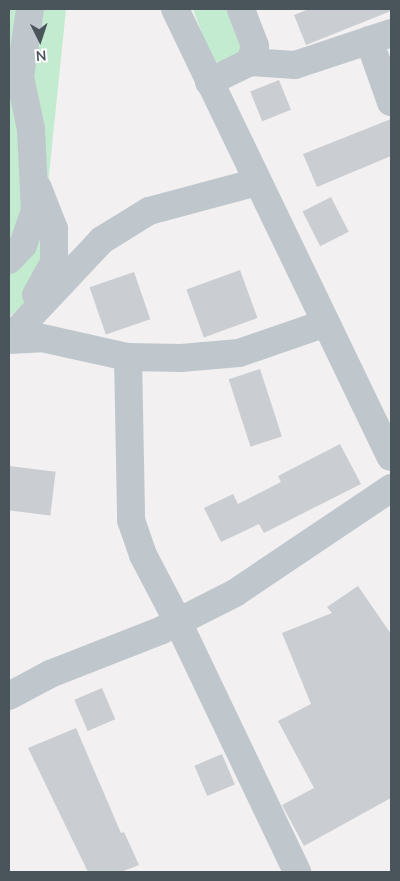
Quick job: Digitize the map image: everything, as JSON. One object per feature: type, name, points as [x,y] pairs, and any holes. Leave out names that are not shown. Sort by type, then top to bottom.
[{"type":"street","points":[[9,260],[23,245],[36,211],[31,129],[20,77],[30,9]]},
{"type":"street","points":[[175,9],[208,82],[391,457]]},
{"type":"street","points":[[241,9],[256,46],[250,62]]},
{"type":"street","points":[[208,82],[250,62],[295,65],[380,36],[391,102]]},
{"type":"street","points":[[9,339],[54,263],[54,229],[33,175]]},
{"type":"street","points":[[9,339],[102,240],[149,211],[257,182]]},
{"type":"street","points":[[9,339],[42,338],[128,357],[181,358],[239,353],[326,323]]},
{"type":"street","points":[[128,357],[131,520],[143,555],[178,622],[297,872]]},
{"type":"street","points":[[9,696],[50,674],[178,622],[234,593],[391,488]]},
{"type":"green space","points":[[9,9],[66,9],[37,292],[9,317]]},
{"type":"green space","points":[[193,9],[242,9],[253,54],[213,63]]},
{"type":"building","points":[[309,9],[391,9],[391,11],[306,45],[294,15]]},
{"type":"building","points":[[279,80],[291,110],[262,121],[250,92]]},
{"type":"building","points":[[391,119],[391,156],[317,187],[303,154]]},
{"type":"building","points":[[331,197],[349,232],[320,246],[302,212]]},
{"type":"building","points":[[240,270],[257,318],[204,337],[186,289]]},
{"type":"building","points":[[134,272],[150,319],[106,335],[90,287]]},
{"type":"building","points":[[260,369],[282,437],[251,447],[229,379]]},
{"type":"building","points":[[340,444],[361,484],[264,533],[259,524],[221,542],[204,508],[233,494],[238,504],[281,482],[278,476]]},
{"type":"building","points":[[9,466],[56,472],[50,515],[9,510]]},
{"type":"building","points":[[358,586],[391,634],[391,798],[304,846],[282,805],[314,788],[278,721],[311,704],[282,633],[332,613],[327,607]]},
{"type":"building","points":[[102,688],[115,719],[88,731],[74,700]]},
{"type":"building","points":[[76,728],[121,833],[124,832],[139,865],[121,872],[88,872],[28,748]]},
{"type":"building","points":[[222,754],[235,784],[207,796],[194,766]]}]
